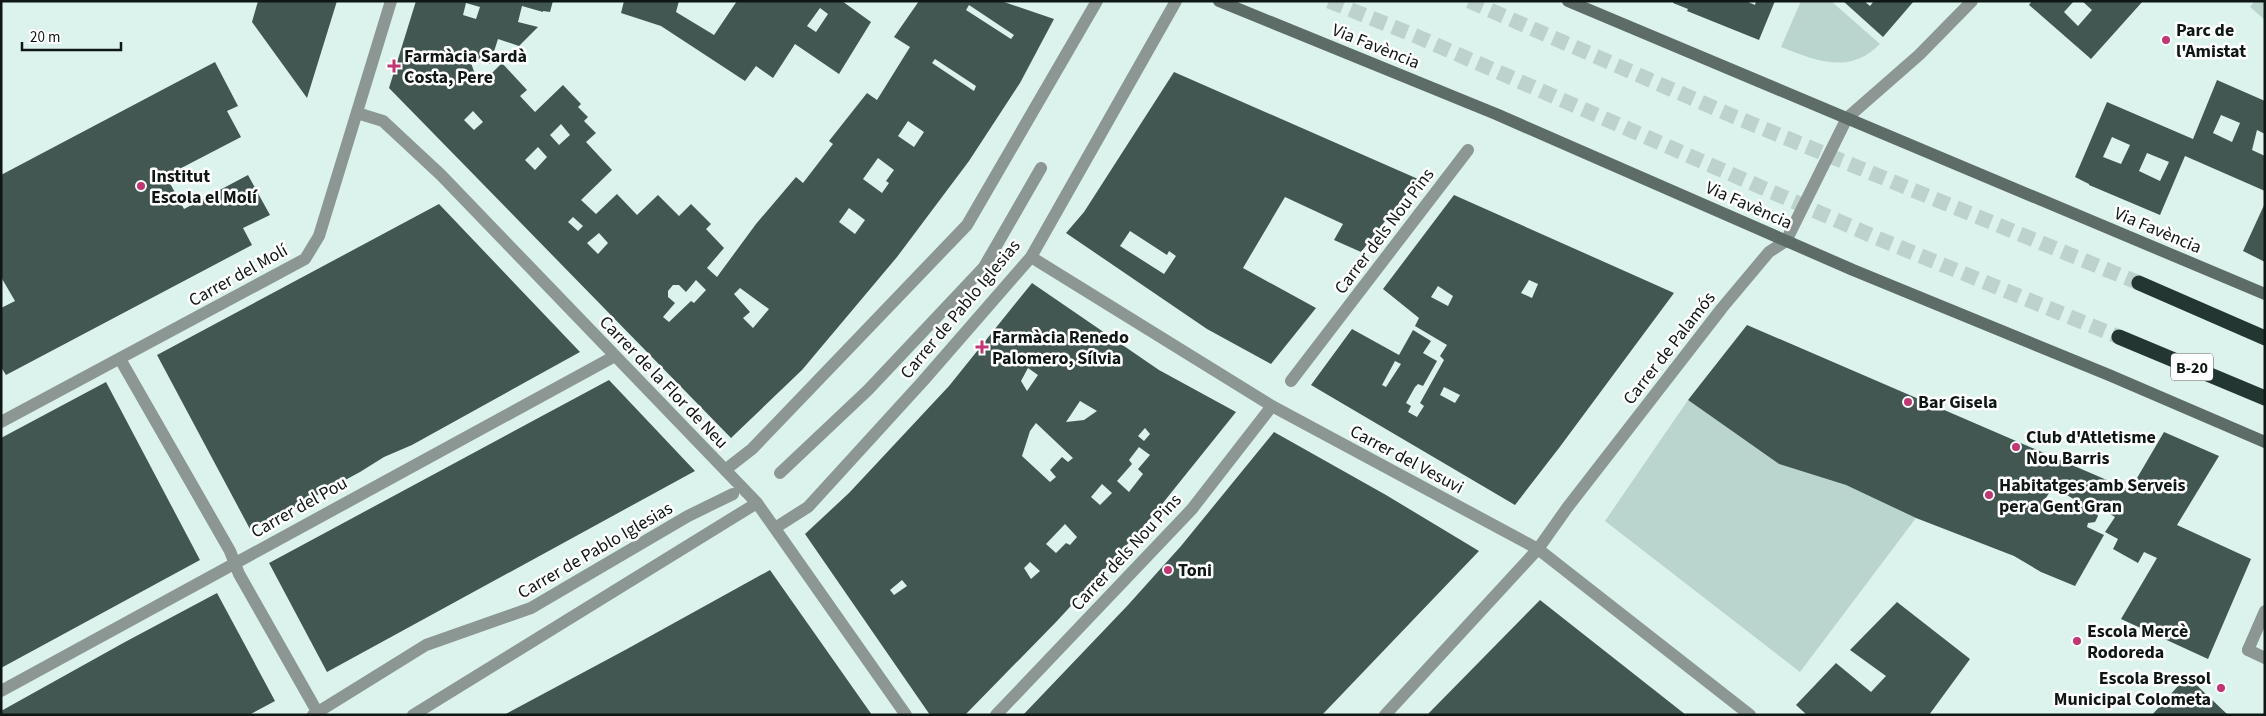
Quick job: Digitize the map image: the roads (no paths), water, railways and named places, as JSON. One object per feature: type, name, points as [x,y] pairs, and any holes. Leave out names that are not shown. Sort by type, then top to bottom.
[{"type":"highway","points":[[2139,284],[2265,338]]},
{"type":"highway","name":"B-20","points":[[2120,337],[2265,398]]},
{"type":"street","name":"Carrer del Molí","points":[[1,422],[120,360],[305,259],[319,236],[391,1]]},
{"type":"street","points":[[725,470],[752,449],[967,225],[1097,1]]},
{"type":"street","name":"Carrer de Pablo Iglesias","points":[[775,528],[808,507],[923,381],[1030,257],[1176,1]]},
{"type":"street","name":"Via Favència","points":[[1218,1],[1496,114],[1786,241],[2265,442]]},
{"type":"street","name":"Via Favència","points":[[1568,1],[2265,294]]},
{"type":"street","name":"Carrer de Palamós","points":[[1385,715],[1538,549],[1567,508],[1722,308],[1769,252],[1786,241],[1847,118],[1919,55],[1972,1]]},
{"type":"street","name":"Carrer de la Flor de Neu","points":[[356,113],[383,121],[441,174],[757,503],[906,715]]},
{"type":"street","name":"Carrer dels Nou Pins","points":[[1291,381],[1468,150]]},
{"type":"street","name":"Carrer de Pablo Iglesias","points":[[780,473],[868,390],[984,267],[1041,168]]},
{"type":"street","name":"Carrer del Vesuvi","points":[[1030,257],[1272,406],[1538,549],[1750,715]]},
{"type":"street","name":"Carrer del Pou","points":[[1,691],[615,356]]},
{"type":"street","points":[[120,360],[235,562],[239,574],[317,714]]},
{"type":"street","name":"Carrer dels Nou Pins","points":[[996,715],[1192,509],[1272,406]]},
{"type":"street","name":"Carrer de Pablo Iglesias","points":[[317,714],[426,645],[531,608],[688,516],[733,494]]},
{"type":"street","points":[[413,715],[757,503]]},
{"type":"street","points":[[2265,611],[2248,650],[2265,658]]},
{"type":"tunnel","points":[[1329,1],[1416,36],[1877,238],[2119,337]]},
{"type":"tunnel","points":[[1469,1],[1728,114],[2139,283]]},
{"type":"place","name":"Parc de l'Amistat","points":[[2166,40]]},
{"type":"place","name":"Farmàcia Sardà Costa, Pere","points":[[394,66]]},
{"type":"place","name":"Institut Escola el Molí","points":[[141,186]]},
{"type":"place","name":"Farmàcia Renedo Palomero, Sílvia","points":[[982,347]]},
{"type":"place","name":"Bar Gisela","points":[[1908,402]]},
{"type":"place","name":"Club d'Atletisme Nou Barris","points":[[2016,447]]},
{"type":"place","name":"Habitatges amb Serveis per a Gent Gran","points":[[1989,495]]},
{"type":"place","name":"Toni","points":[[1168,570]]},
{"type":"place","name":"Escola Mercè Rodoreda","points":[[2077,641]]},
{"type":"place","name":"Escola Bressol Municipal Colometa","points":[[2221,688]]}]
